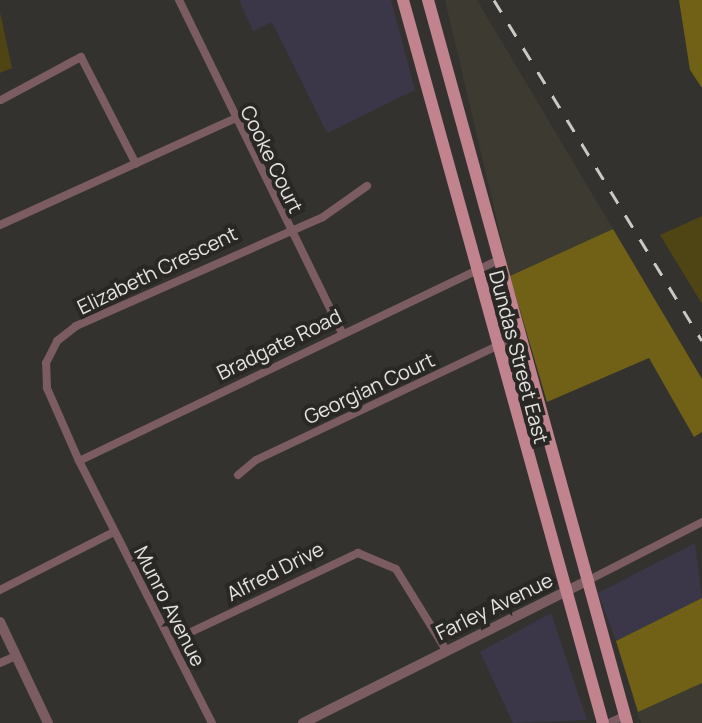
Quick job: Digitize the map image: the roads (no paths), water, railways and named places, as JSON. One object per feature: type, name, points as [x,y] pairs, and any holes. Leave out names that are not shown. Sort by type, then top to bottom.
[{"type":"main road","name":"Dundas Street East","points":[[403,0],[545,530],[606,723]]},
{"type":"main road","name":"Dundas Street East","points":[[428,0],[583,583],[625,719]]},
{"type":"main road","points":[[425,84],[448,75]]},
{"type":"main road","points":[[545,530],[567,524]]},
{"type":"street","name":"Cooke Court","points":[[179,0],[234,119],[341,331]]},
{"type":"street","points":[[1,100],[81,57],[136,164]]},
{"type":"street","points":[[0,225],[234,119]]},
{"type":"street","name":"Elizabeth Crescent","points":[[114,532],[47,388],[46,363],[57,341],[101,313],[342,207],[367,186]]},
{"type":"street","name":"Bradgate Road","points":[[79,461],[474,267],[497,261]]},
{"type":"street","name":"Georgian Court","points":[[238,475],[518,336]]},
{"type":"street","name":"Farley Avenue","points":[[303,723],[702,522]]},
{"type":"street","name":"Munro Avenue","points":[[0,590],[114,532],[212,723]]},
{"type":"street","name":"Alfred Drive","points":[[172,641],[358,553],[396,569],[446,650]]},
{"type":"street","points":[[0,622],[48,723]]},
{"type":"street","points":[[0,663],[16,656]]},
{"type":"street","points":[[606,723],[625,719]]},
{"type":"railway","points":[[494,0],[702,341]]}]
